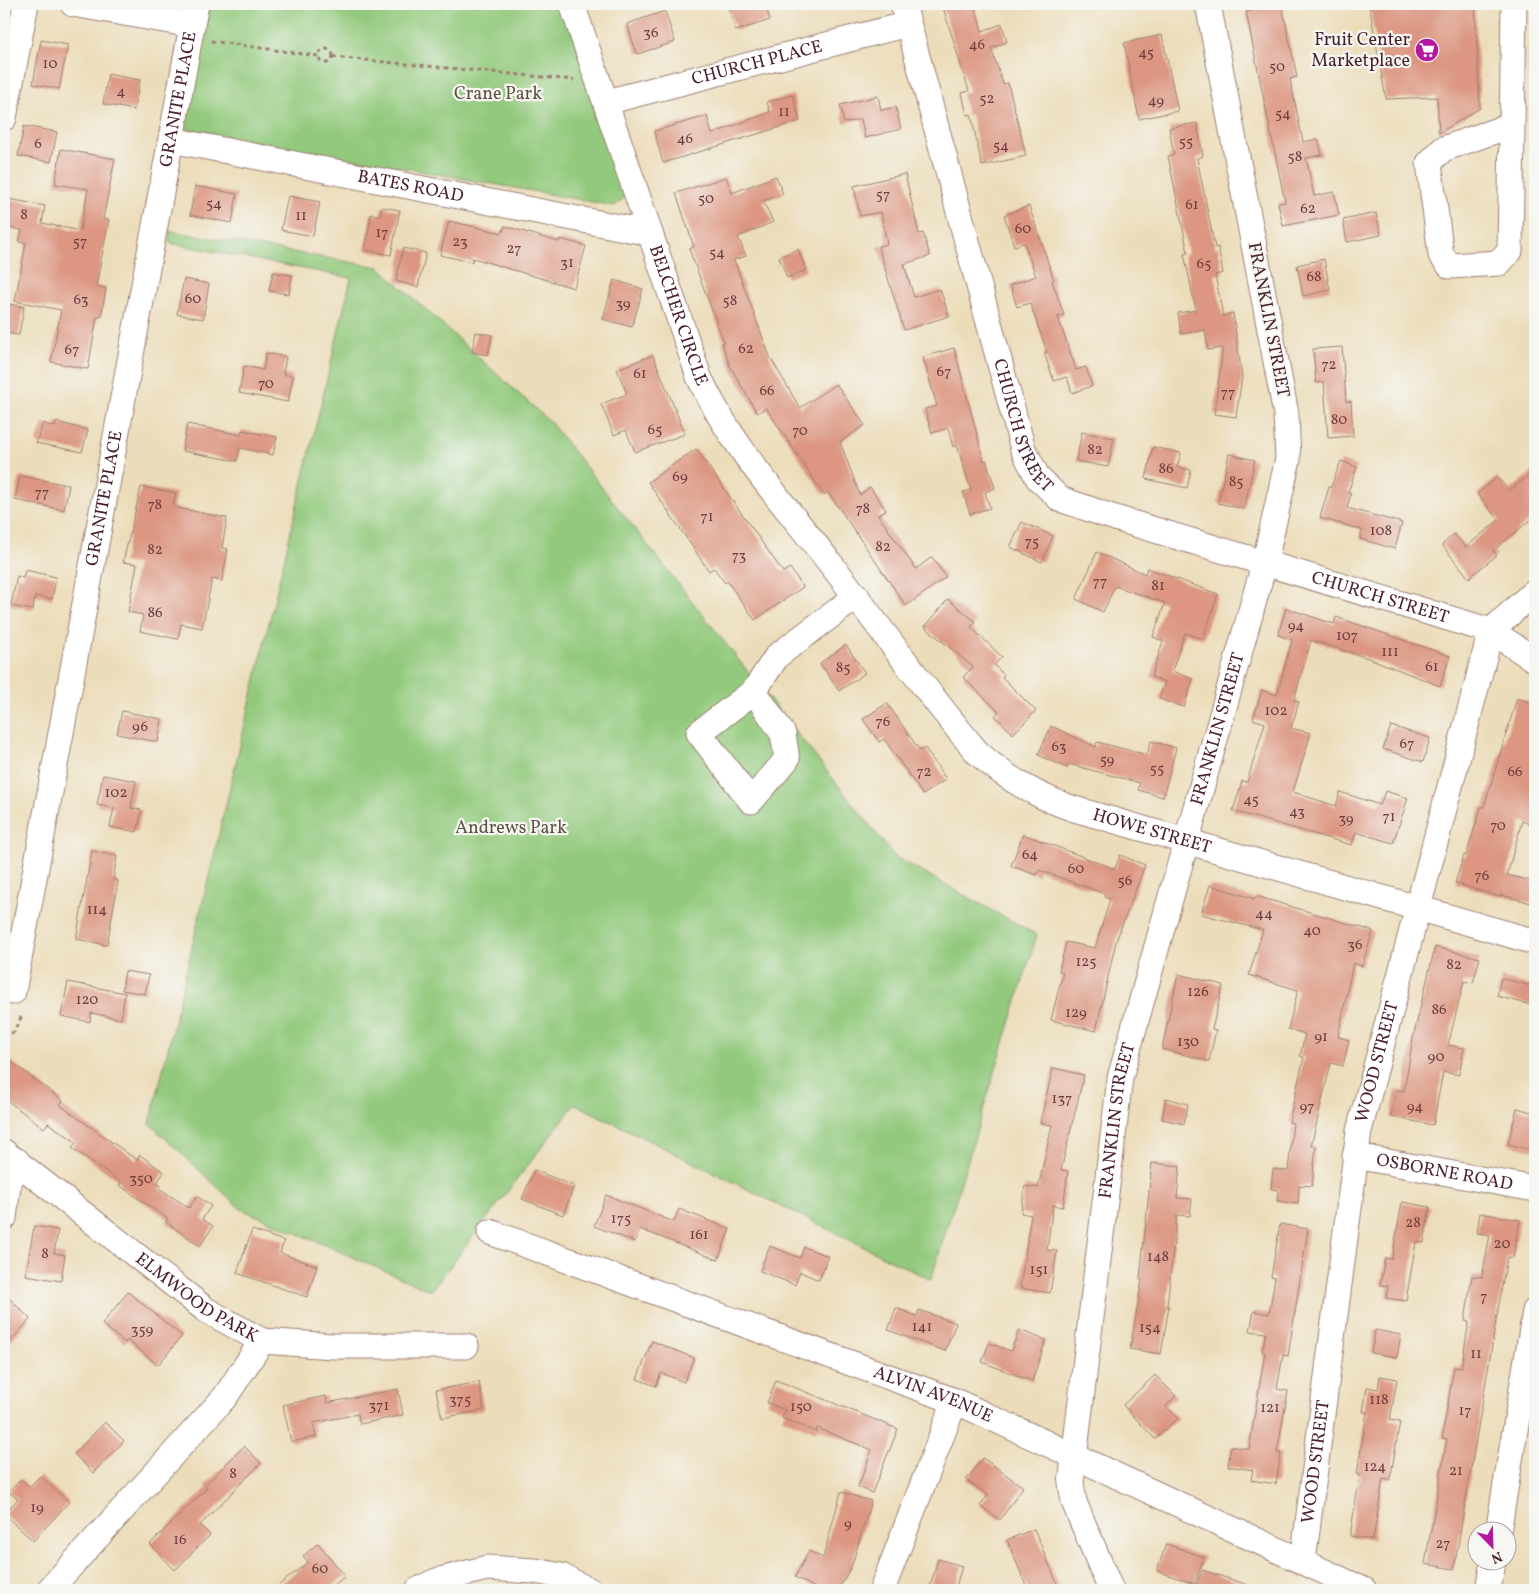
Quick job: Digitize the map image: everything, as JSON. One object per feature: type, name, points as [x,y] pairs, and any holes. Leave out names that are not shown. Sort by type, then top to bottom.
[{"type":"street","points":[[4,118],[26,4]]},
{"type":"street","points":[[72,4],[194,14]]},
{"type":"street","name":"BELCHER CIRCLE","points":[[572,4],[699,377],[710,400],[731,434],[855,594]]},
{"type":"street","name":"FRANKLIN STREET","points":[[1111,1590],[1074,1502],[1071,1483],[1120,1078],[1188,842],[1265,561],[1288,459],[1286,414],[1208,4]]},
{"type":"street","points":[[1512,125],[1443,149],[1429,162],[1440,255],[1450,266],[1499,263],[1510,251],[1514,4]]},
{"type":"street","name":"GRANITE PLACE","points":[[19,1001],[194,14]]},
{"type":"street","name":"CHURCH PLACE","points":[[602,92],[906,14]]},
{"type":"street","name":"CHURCH STREET","points":[[906,14],[1023,449],[1038,478],[1060,499],[1115,518],[1265,561],[1491,631],[1535,660]]},
{"type":"street","name":"BATES ROAD","points":[[171,140],[650,233]]},
{"type":"street","points":[[1491,631],[1535,591]]},
{"type":"street","points":[[754,692],[776,656],[855,594]]},
{"type":"street","name":"HOWE STREET","points":[[855,594],[977,752],[1006,777],[1043,798],[1535,942]]},
{"type":"street","name":"WOOD STREET","points":[[1303,1561],[1359,1130],[1491,631]]},
{"type":"street","points":[[4,1218],[10,1156]]},
{"type":"street","name":"ELMWOOD PARK","points":[[10,1156],[206,1310],[262,1341],[225,1397],[49,1590]]},
{"type":"street","name":"OSBORNE ROAD","points":[[1355,1156],[1535,1189]]},
{"type":"street","name":"ALVIN AVENUE","points":[[490,1232],[955,1401],[1364,1590]]},
{"type":"street","points":[[1500,1522],[1535,1311]]},
{"type":"street","points":[[262,1341],[333,1346],[466,1346]]},
{"type":"street","points":[[882,1590],[955,1401]]},
{"type":"street","points":[[418,1590],[436,1581],[487,1568],[535,1581],[561,1576],[589,1590]]},
{"type":"street","points":[[1488,1590],[1491,1572]]},
{"type":"path","points":[[194,14],[209,41],[318,56],[324,63],[329,62],[333,57]]},
{"type":"path","points":[[318,56],[320,51],[326,48],[332,52],[333,57]]},
{"type":"path","points":[[333,57],[602,92]]},
{"type":"path","points":[[4,1037],[14,1032],[19,1001]]},
{"type":"green space","name":"Crane Park","points":[[209,4],[564,4],[626,196],[615,206],[186,129]]},
{"type":"green space","name":"Andrews Park","points":[[170,231],[379,267],[550,422],[895,857],[1037,935],[931,1280],[575,1104],[431,1291],[241,1209],[150,1124],[351,278],[169,243]]},
{"type":"building","points":[[727,4],[765,4],[770,20],[736,31]]},
{"type":"building","points":[[942,4],[974,4],[982,31],[1002,24],[1007,42],[991,48],[1003,84],[1008,83],[1026,156],[982,166],[971,114],[967,115],[962,93],[969,91]]},
{"type":"building","name":"Fruit Center Marketplace","points":[[1369,4],[1475,4],[1480,108],[1439,133],[1437,97],[1386,99]]},
{"type":"building","points":[[1282,5],[1297,77],[1290,79],[1303,142],[1318,139],[1322,155],[1306,158],[1314,196],[1334,192],[1339,215],[1283,226],[1278,203],[1285,202],[1246,12]]},
{"type":"building","points":[[665,11],[675,42],[637,54],[627,24]]},
{"type":"building","points":[[1162,35],[1178,111],[1139,119],[1124,43]]},
{"type":"building","points":[[41,40],[68,45],[59,89],[33,84]]},
{"type":"building","points":[[108,74],[140,80],[134,110],[103,104]]},
{"type":"building","points":[[793,95],[800,121],[663,163],[654,131],[707,116],[712,134],[770,112],[767,102]]},
{"type":"building","points":[[878,96],[881,110],[896,107],[901,129],[865,138],[861,119],[844,123],[840,105]]},
{"type":"building","points":[[1197,123],[1203,156],[1197,158],[1215,248],[1218,247],[1223,273],[1215,275],[1223,316],[1233,313],[1242,377],[1236,417],[1214,414],[1223,348],[1208,350],[1205,330],[1181,334],[1178,313],[1196,310],[1184,254],[1188,253],[1168,156],[1174,155],[1169,128]]},
{"type":"building","points":[[24,126],[57,132],[51,162],[18,156]]},
{"type":"building","points":[[61,149],[115,159],[103,219],[109,220],[96,286],[106,288],[101,317],[97,317],[88,369],[51,362],[61,310],[15,301],[26,243],[19,242],[22,230],[4,227],[9,199],[45,206],[42,223],[80,231],[88,189],[55,184]]},
{"type":"building","points":[[905,174],[919,234],[923,233],[930,256],[904,264],[914,297],[940,289],[949,316],[904,330],[878,246],[887,244],[881,212],[860,216],[854,186]]},
{"type":"building","points":[[776,176],[783,194],[763,201],[773,222],[738,237],[746,256],[734,260],[770,357],[800,408],[836,384],[865,425],[840,442],[860,495],[870,487],[886,510],[878,515],[916,569],[932,557],[946,577],[906,606],[828,492],[824,495],[766,408],[757,413],[730,366],[722,343],[724,342],[689,249],[694,247],[676,193],[726,177],[732,193]]},
{"type":"building","points":[[195,186],[237,194],[232,223],[190,215]]},
{"type":"building","points":[[288,196],[320,202],[313,236],[281,230]]},
{"type":"building","points":[[1029,206],[1054,280],[1052,281],[1064,315],[1058,317],[1076,370],[1086,367],[1092,386],[1072,393],[1067,377],[1054,381],[1044,353],[1047,352],[1030,303],[1017,307],[1010,285],[1036,276],[1024,243],[1014,246],[1004,215]]},
{"type":"building","points":[[382,207],[400,210],[391,255],[365,250],[371,214],[380,216]]},
{"type":"building","points":[[1376,213],[1381,235],[1347,242],[1343,220]]},
{"type":"building","points":[[449,221],[502,233],[505,226],[559,242],[560,239],[586,246],[574,288],[473,258],[472,262],[440,255]]},
{"type":"building","points":[[403,248],[426,253],[418,287],[396,281]]},
{"type":"building","points":[[798,249],[806,270],[787,278],[779,257]]},
{"type":"building","points":[[1324,259],[1330,290],[1303,296],[1297,265]]},
{"type":"building","points":[[273,272],[292,275],[289,294],[269,291]]},
{"type":"building","points":[[184,279],[209,284],[203,319],[177,314]]},
{"type":"building","points":[[614,280],[643,289],[632,327],[603,319]]},
{"type":"building","points":[[4,303],[24,307],[19,335],[4,333]]},
{"type":"building","points":[[476,332],[492,335],[488,355],[472,352]]},
{"type":"building","points":[[1342,347],[1346,402],[1351,401],[1353,436],[1328,438],[1324,382],[1316,383],[1313,349]]},
{"type":"building","points":[[954,348],[984,461],[986,460],[995,488],[985,492],[990,508],[970,514],[963,492],[971,490],[957,445],[953,447],[948,428],[932,433],[925,409],[937,406],[923,357]]},
{"type":"building","points":[[266,353],[286,357],[283,374],[293,376],[288,402],[239,393],[244,366],[263,370]]},
{"type":"building","points":[[653,355],[685,434],[635,452],[626,430],[614,435],[601,404],[627,394],[617,369]]},
{"type":"building","points":[[56,422],[88,430],[82,452],[36,443],[43,423],[55,427]]},
{"type":"building","points":[[187,424],[241,435],[242,430],[277,437],[273,455],[240,448],[237,461],[182,451]]},
{"type":"building","points":[[1082,432],[1114,438],[1108,467],[1076,461]]},
{"type":"building","points":[[1153,447],[1181,453],[1177,467],[1191,470],[1187,488],[1146,479]]},
{"type":"building","points":[[696,449],[783,572],[790,568],[803,587],[755,620],[727,581],[725,583],[714,568],[709,571],[648,482]]},
{"type":"building","points":[[1229,454],[1255,460],[1244,509],[1218,503]]},
{"type":"building","points":[[1341,461],[1357,467],[1348,492],[1351,493],[1347,508],[1402,523],[1395,549],[1360,539],[1362,530],[1320,518],[1329,487],[1331,487]]},
{"type":"building","points":[[1535,470],[1535,516],[1493,551],[1497,555],[1469,578],[1442,545],[1454,534],[1466,547],[1499,520],[1477,494],[1497,477],[1509,491]]},
{"type":"building","points":[[20,476],[69,485],[64,510],[15,500]]},
{"type":"building","points":[[141,487],[176,493],[173,507],[227,518],[222,548],[228,549],[222,581],[212,579],[202,628],[181,624],[178,639],[140,631],[143,615],[128,612],[137,564],[123,562]]},
{"type":"building","points":[[1022,522],[1053,536],[1042,562],[1010,547]]},
{"type":"building","points":[[1097,552],[1145,574],[1147,568],[1218,594],[1203,639],[1185,633],[1172,671],[1193,679],[1184,707],[1159,699],[1165,682],[1151,677],[1163,641],[1153,637],[1165,603],[1115,586],[1103,612],[1076,599]]},
{"type":"building","points":[[25,570],[56,577],[52,599],[35,596],[33,610],[11,606],[17,576],[23,578]]},
{"type":"building","points":[[948,599],[976,622],[971,627],[1002,657],[994,665],[1004,675],[1002,677],[1036,711],[1013,734],[995,716],[999,712],[963,677],[973,667],[925,627]]},
{"type":"building","points":[[1286,608],[1334,624],[1336,617],[1450,656],[1440,686],[1371,659],[1311,640],[1294,700],[1299,702],[1291,728],[1311,733],[1293,792],[1336,806],[1340,792],[1380,805],[1385,791],[1408,798],[1393,843],[1356,832],[1352,845],[1233,811],[1242,781],[1247,782],[1265,723],[1253,719],[1262,690],[1277,695],[1292,640],[1278,635]]},
{"type":"building","points":[[846,645],[865,673],[839,691],[820,663]]},
{"type":"building","points":[[1517,698],[1535,704],[1535,826],[1522,821],[1507,875],[1535,882],[1535,904],[1501,895],[1500,897],[1455,883],[1464,855],[1466,856],[1481,807],[1484,807]]},
{"type":"building","points":[[887,703],[920,751],[925,748],[946,779],[923,795],[884,739],[879,742],[863,719]]},
{"type":"building","points":[[122,711],[162,719],[158,742],[117,734]]},
{"type":"building","points":[[1051,726],[1096,747],[1097,742],[1147,755],[1151,741],[1176,748],[1163,797],[1138,790],[1140,783],[1069,764],[1067,768],[1038,755]]},
{"type":"building","points":[[1391,726],[1430,738],[1423,762],[1383,749]]},
{"type":"building","points":[[103,775],[136,781],[131,808],[142,810],[137,832],[110,827],[114,808],[97,805]]},
{"type":"building","points":[[1023,834],[1115,869],[1120,855],[1145,865],[1116,941],[1096,1031],[1051,1020],[1063,972],[1059,971],[1066,942],[1095,948],[1110,899],[1104,897],[1105,894],[1039,870],[1037,875],[1011,866]]},
{"type":"building","points":[[92,851],[117,856],[113,880],[118,881],[107,945],[76,939]]},
{"type":"building","points":[[1210,885],[1255,899],[1256,896],[1373,931],[1362,966],[1353,963],[1338,1037],[1349,1040],[1343,1066],[1331,1063],[1311,1146],[1316,1146],[1312,1186],[1299,1185],[1298,1204],[1277,1201],[1278,1190],[1271,1189],[1273,1169],[1288,1171],[1293,1123],[1289,1122],[1304,1057],[1300,1056],[1305,1034],[1288,1029],[1298,990],[1249,975],[1263,930],[1201,914]]},
{"type":"building","points":[[1435,947],[1480,958],[1473,983],[1464,981],[1448,1045],[1464,1048],[1459,1075],[1443,1072],[1433,1125],[1391,1117],[1396,1090],[1404,1091],[1413,1038]]},
{"type":"building","points":[[125,971],[149,975],[145,994],[122,990]]},
{"type":"building","points":[[1178,974],[1223,985],[1212,1029],[1216,1030],[1209,1061],[1162,1049]]},
{"type":"building","points":[[1501,978],[1535,987],[1535,1006],[1497,996]]},
{"type":"building","points":[[68,982],[125,993],[121,1019],[91,1013],[90,1022],[61,1016]]},
{"type":"building","points":[[4,1056],[63,1101],[60,1105],[137,1160],[140,1155],[164,1172],[157,1183],[161,1186],[159,1188],[189,1208],[197,1196],[211,1206],[202,1219],[213,1226],[200,1246],[166,1222],[168,1219],[119,1185],[121,1182],[72,1148],[76,1142],[48,1123],[44,1128],[4,1098]]},
{"type":"building","points":[[1053,1068],[1084,1075],[1061,1170],[1068,1171],[1063,1207],[1053,1205],[1047,1250],[1057,1251],[1050,1293],[1020,1288],[1031,1215],[1021,1213],[1025,1186],[1038,1188],[1052,1125],[1040,1123]]},
{"type":"building","points":[[1166,1098],[1188,1104],[1184,1124],[1162,1119]]},
{"type":"building","points":[[1517,1108],[1535,1113],[1535,1151],[1508,1144]]},
{"type":"building","points":[[1152,1163],[1180,1166],[1177,1198],[1192,1199],[1190,1216],[1177,1215],[1167,1306],[1169,1306],[1161,1354],[1130,1349],[1142,1280],[1140,1279]]},
{"type":"building","points":[[534,1170],[574,1186],[563,1215],[522,1199]]},
{"type":"building","points":[[606,1195],[674,1222],[679,1209],[730,1229],[718,1260],[640,1229],[635,1242],[594,1226]]},
{"type":"building","points":[[1402,1202],[1430,1207],[1424,1243],[1416,1242],[1406,1301],[1386,1298],[1388,1286],[1380,1285],[1385,1258],[1392,1259]]},
{"type":"building","points":[[1480,1213],[1520,1220],[1513,1258],[1507,1257],[1454,1569],[1425,1564],[1447,1439],[1442,1438],[1454,1367],[1461,1368],[1469,1322],[1465,1321],[1472,1276],[1482,1277],[1490,1235],[1477,1233]]},
{"type":"building","points":[[1280,1224],[1308,1229],[1288,1356],[1283,1355],[1277,1389],[1288,1391],[1277,1453],[1281,1453],[1276,1484],[1251,1480],[1253,1470],[1228,1466],[1231,1446],[1249,1449],[1265,1352],[1262,1352],[1266,1333],[1250,1331],[1254,1311],[1269,1314],[1275,1278],[1271,1277]]},
{"type":"building","points":[[34,1226],[58,1230],[54,1253],[65,1255],[61,1281],[26,1275]]},
{"type":"building","points":[[252,1230],[284,1241],[280,1253],[317,1266],[307,1297],[237,1273]]},
{"type":"building","points":[[770,1246],[800,1258],[804,1247],[828,1256],[819,1280],[800,1272],[795,1285],[760,1271]]},
{"type":"building","points":[[128,1292],[182,1336],[158,1365],[127,1340],[125,1343],[102,1324]]},
{"type":"building","points":[[4,1293],[30,1319],[4,1349]]},
{"type":"building","points":[[896,1308],[917,1316],[919,1310],[956,1323],[945,1351],[888,1330]]},
{"type":"building","points":[[1019,1330],[1046,1340],[1032,1381],[982,1362],[989,1343],[1011,1351]]},
{"type":"building","points":[[1375,1330],[1401,1335],[1397,1357],[1371,1353]]},
{"type":"building","points":[[652,1341],[694,1358],[684,1382],[661,1373],[656,1386],[637,1379]]},
{"type":"building","points":[[1155,1375],[1176,1396],[1166,1406],[1178,1418],[1155,1439],[1123,1405]]},
{"type":"building","points":[[1380,1376],[1397,1379],[1390,1420],[1400,1422],[1390,1480],[1383,1479],[1373,1540],[1350,1536],[1360,1475],[1357,1474],[1367,1412],[1363,1412],[1367,1387],[1378,1389]]},
{"type":"building","points":[[776,1380],[898,1429],[872,1493],[858,1487],[872,1450],[817,1428],[816,1432],[782,1418],[785,1410],[767,1403]]},
{"type":"building","points":[[479,1382],[484,1410],[442,1418],[436,1390]]},
{"type":"building","points":[[398,1389],[403,1415],[360,1424],[358,1414],[313,1423],[316,1437],[291,1442],[283,1405],[326,1396],[327,1403]]},
{"type":"building","points":[[105,1422],[124,1441],[93,1473],[74,1454]]},
{"type":"building","points":[[244,1446],[261,1463],[200,1525],[210,1535],[175,1570],[150,1544],[207,1488],[205,1485]]},
{"type":"building","points":[[983,1458],[1023,1487],[1000,1520],[980,1506],[988,1495],[966,1480]]},
{"type":"building","points":[[40,1476],[69,1502],[33,1541],[4,1514],[18,1499],[9,1492],[21,1479],[29,1487]]},
{"type":"building","points":[[841,1492],[871,1501],[852,1565],[838,1590],[819,1590],[795,1577],[809,1551],[823,1558]]},
{"type":"building","points":[[1034,1529],[1060,1590],[1028,1590],[1007,1540]]},
{"type":"building","points":[[318,1543],[345,1576],[328,1590],[273,1590],[308,1562],[303,1556]]},
{"type":"building","points":[[1166,1544],[1204,1557],[1195,1584],[1157,1571]]},
{"type":"building","points":[[938,1559],[962,1566],[955,1590],[929,1590]]},
{"type":"building","points":[[1202,1570],[1254,1587],[1254,1590],[1195,1590]]},
{"type":"place","name":"Fruit Center Marketplace","points":[[1427,50]]}]
